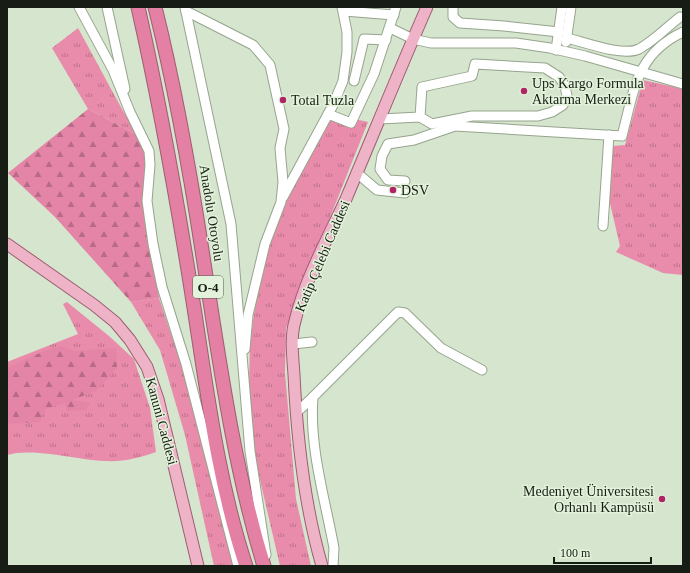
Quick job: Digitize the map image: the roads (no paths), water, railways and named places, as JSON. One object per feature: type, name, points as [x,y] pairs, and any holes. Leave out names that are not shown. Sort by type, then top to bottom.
[{"type":"highway","name":"O-4","points":[[138,7],[172,171],[207,389],[226,494],[246,566]]},
{"type":"highway","name":"Anadolu Otoyolu","points":[[155,7],[168,62],[188,162],[232,434],[254,534],[264,566]]},
{"type":"main road","name":"Katip Çelebi Caddesi","points":[[322,566],[314,537],[302,470],[296,413],[293,344],[294,322],[308,284],[357,173],[427,7]]},
{"type":"main road","name":"Kanuni Caddesi","points":[[7,244],[94,305],[115,322],[130,340],[147,367],[158,399],[198,566]]},
{"type":"street","points":[[75,7],[82,10],[113,70],[130,112],[149,152],[150,165],[147,201],[153,244],[162,287],[186,364],[238,566]]},
{"type":"street","points":[[107,7],[130,112]]},
{"type":"street","points":[[453,7],[453,17],[460,23],[559,32]]},
{"type":"street","points":[[561,51],[559,32],[562,7]]},
{"type":"street","points":[[561,51],[567,38],[571,7]]},
{"type":"street","points":[[186,9],[253,45],[270,65],[284,129],[280,148],[283,182],[281,202]]},
{"type":"street","points":[[186,9],[230,224],[250,451],[268,566]]},
{"type":"street","points":[[244,394],[245,348],[248,315],[265,244],[281,202],[328,114],[343,81],[347,32],[343,9],[395,11],[374,74],[351,124],[328,114]]},
{"type":"street","points":[[567,38],[620,51],[630,51],[639,48],[680,17]]},
{"type":"street","points":[[390,28],[413,39],[431,43],[516,43],[561,51],[683,84]]},
{"type":"street","points":[[405,181],[388,180],[380,169],[382,156],[388,144],[414,140],[455,126],[622,136],[639,73],[656,51],[670,39],[683,32]]},
{"type":"street","points":[[354,81],[364,39],[386,40]]},
{"type":"street","points":[[380,119],[420,117],[432,124],[472,116],[538,116],[552,112],[563,105],[567,96],[565,86],[559,77],[545,68],[475,64],[472,76],[422,87],[420,117]]},
{"type":"street","points":[[603,226],[609,135]]},
{"type":"street","points":[[357,173],[377,190],[405,193]]},
{"type":"street","points":[[296,413],[398,312],[405,314],[441,348],[482,370]]},
{"type":"street","points":[[293,344],[312,342]]},
{"type":"street","points":[[313,397],[311,417],[314,443],[334,548],[333,566]]},
{"type":"place","name":"Ups Kargo Formula Aktarma Merkezi","points":[[524,91]]},
{"type":"place","name":"Total Tuzla","points":[[283,100]]},
{"type":"place","name":"DSV","points":[[393,190]]},
{"type":"place","name":"Medeniyet Üniversitesi Orhanlı Kampüsü","points":[[662,499]]}]
